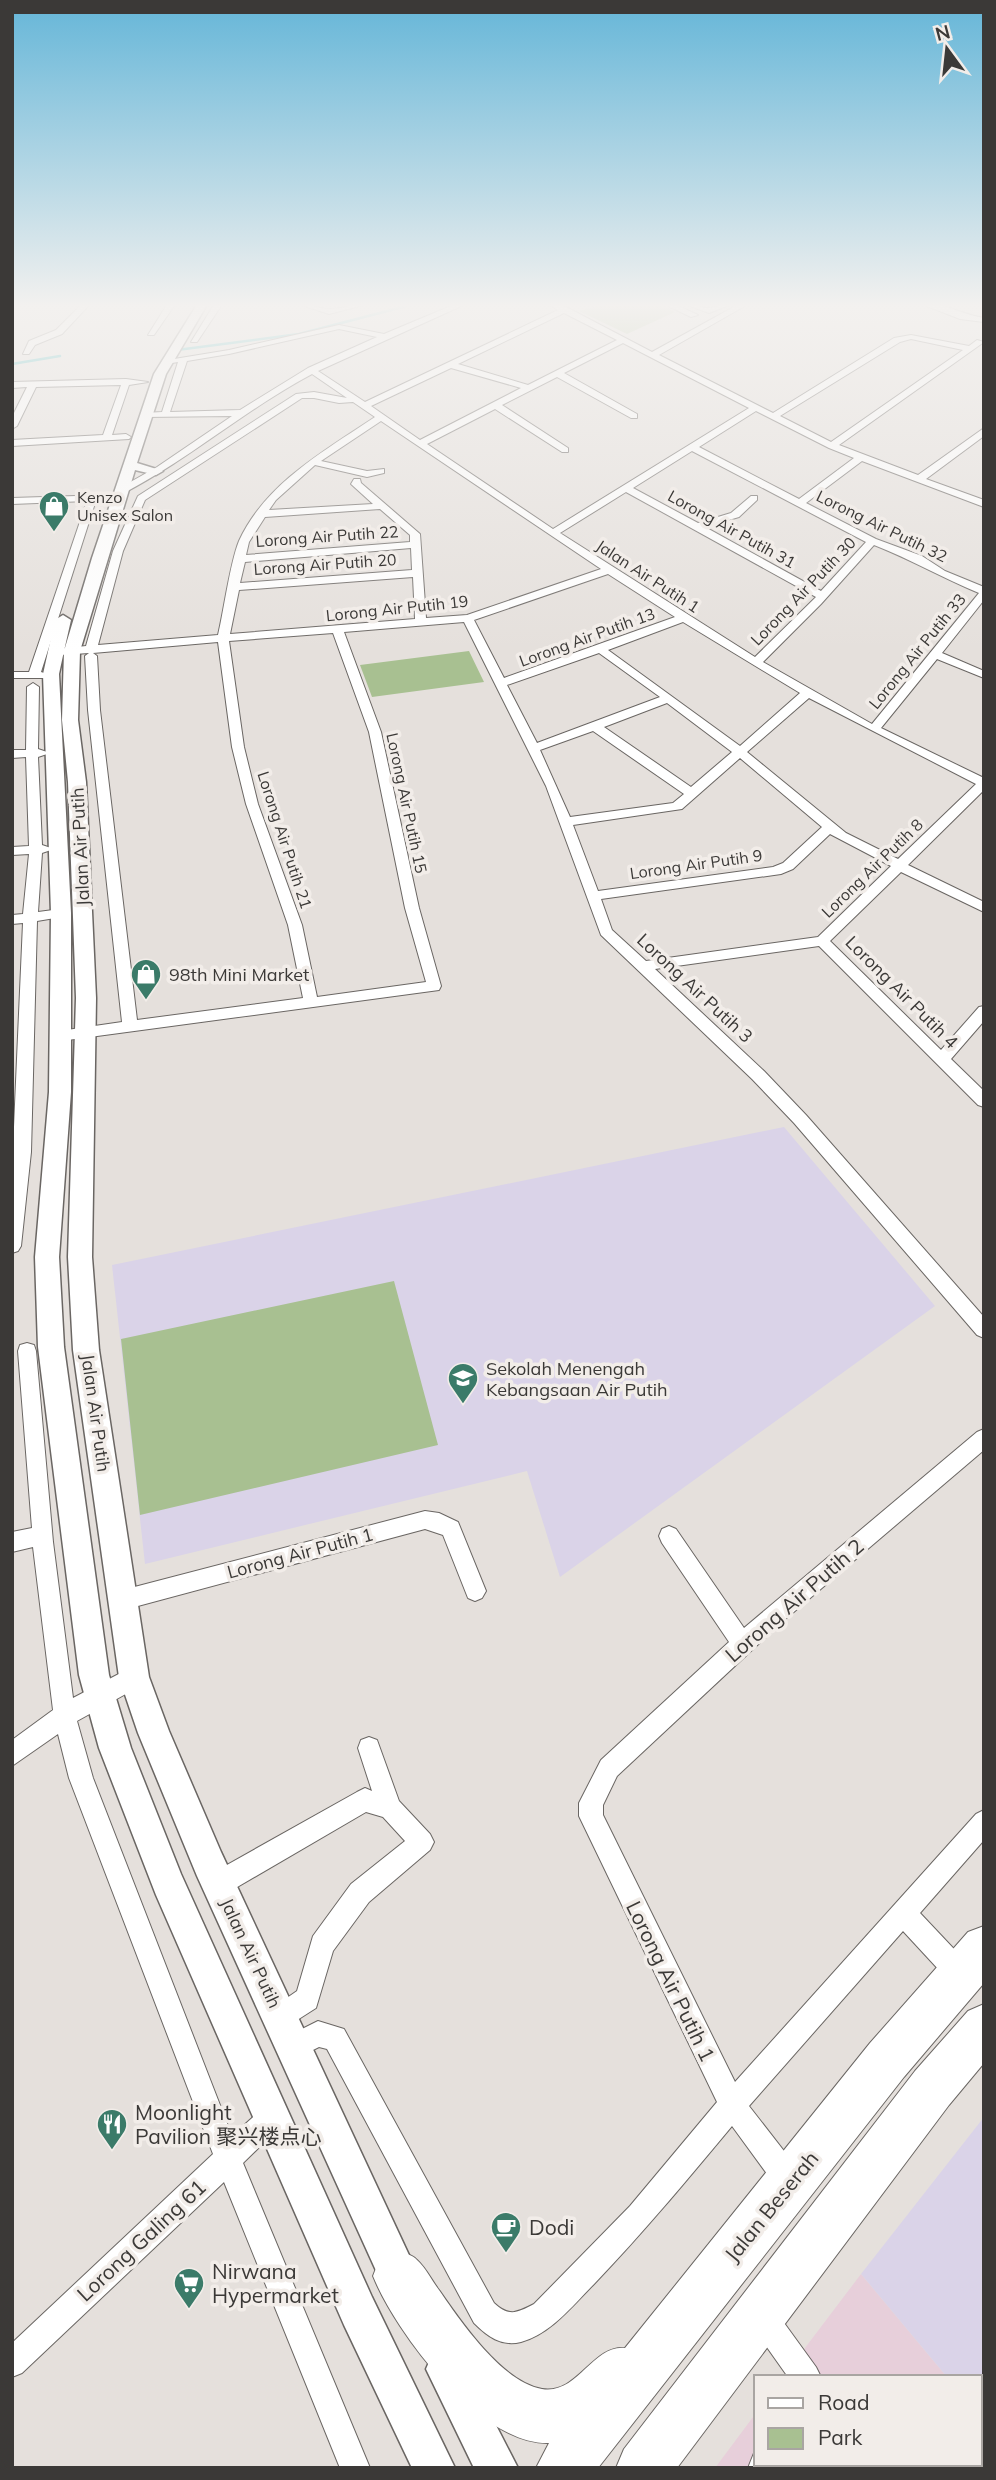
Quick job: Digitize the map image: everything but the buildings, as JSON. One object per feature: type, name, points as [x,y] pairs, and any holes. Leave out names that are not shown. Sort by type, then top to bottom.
[{"type":"highway","name":"Jalan Beserah","points":[[563,2468],[887,2060],[972,1962]]},
{"type":"highway","points":[[643,2468],[932,2088],[984,2027]]},
{"type":"highway","points":[[398,2276],[467,2370],[495,2394],[527,2412],[548,2417],[574,2412],[669,2334]]},
{"type":"street","points":[[107,437],[113,419]]},
{"type":"street","name":"Jalan Air Putih","points":[[132,419],[98,498],[71,594],[60,665],[54,753],[61,913],[73,1035],[80,1257],[86,1350],[134,1677],[154,1733],[218,1884],[398,2276],[497,2468]]},
{"type":"street","name":"Jalan Air Putih","points":[[146,419],[60,665],[70,720],[80,836],[73,1035],[60,1092],[47,1257],[30,1351],[99,1695],[115,1748],[168,1883],[271,2118],[358,2311],[434,2468]]},
{"type":"street","points":[[12,501],[98,498],[121,491],[236,419]]},
{"type":"street","points":[[12,687],[60,665],[118,556],[133,510],[146,493],[262,419]]},
{"type":"street","name":"Lorong Air Putih 21","points":[[311,1003],[295,925],[252,804],[238,747],[223,639],[244,542],[261,514],[278,490],[313,462],[379,419]]},
{"type":"street","name":"Jalan Air Putih 1","points":[[381,419],[609,570],[756,662],[808,693],[984,783]]},
{"type":"street","points":[[419,444],[468,419]]},
{"type":"street","points":[[516,419],[565,450]]},
{"type":"street","points":[[553,533],[738,419]]},
{"type":"street","points":[[776,419],[860,458],[984,503]]},
{"type":"street","points":[[832,446],[871,419]]},
{"type":"street","points":[[918,480],[984,431]]},
{"type":"street","points":[[12,443],[126,437]]},
{"type":"street","points":[[210,437],[227,440]]},
{"type":"street","points":[[973,439],[984,443]]},
{"type":"street","name":"Lorong Air Putih 32","points":[[692,447],[872,541],[918,558],[941,573],[981,588]]},
{"type":"street","points":[[800,503],[860,458]]},
{"type":"street","points":[[313,462],[368,474],[382,471]]},
{"type":"street","points":[[130,465],[156,471]]},
{"type":"street","points":[[357,481],[356,484],[415,534],[421,622]]},
{"type":"street","name":"Lorong Air Putih 31","points":[[626,488],[822,596]]},
{"type":"street","points":[[12,1246],[18,1153],[19,1033],[36,850],[32,754],[60,665],[98,498]]},
{"type":"street","points":[[696,527],[735,515],[754,498]]},
{"type":"street","points":[[261,514],[384,506]]},
{"type":"street","name":"Lorong Air Putih 30","points":[[756,662],[872,541]]},
{"type":"street","name":"Lorong Air Putih 22","points":[[240,559],[416,545]]},
{"type":"street","points":[[99,558],[118,556]]},
{"type":"street","name":"Lorong Air Putih 19","points":[[60,665],[157,643],[468,618],[609,570]]},
{"type":"street","name":"Lorong Air Putih 20","points":[[235,587],[418,573]]},
{"type":"street","name":"Lorong Air Putih 33","points":[[875,728],[935,654],[981,588]]},
{"type":"street","name":"Lorong Air Putih 3","points":[[468,618],[552,786],[606,932],[645,966],[800,1119],[984,1330]]},
{"type":"street","name":"Lorong Air Putih 13","points":[[500,682],[515,680],[684,618]]},
{"type":"street","name":"Lorong Air Putih 15","points":[[311,1003],[434,986],[412,908],[375,732],[338,630]]},
{"type":"street","points":[[600,649],[740,752],[841,836],[984,908]]},
{"type":"street","points":[[935,654],[984,675]]},
{"type":"street","points":[[12,676],[60,665]]},
{"type":"street","points":[[60,665],[102,762],[130,1027]]},
{"type":"street","points":[[565,822],[677,806],[808,693]]},
{"type":"street","points":[[533,749],[669,698]]},
{"type":"street","points":[[596,727],[671,781],[694,794]]},
{"type":"street","points":[[12,754],[54,753]]},
{"type":"street","points":[[75,765],[102,762]]},
{"type":"street","name":"Lorong Air Putih 8","points":[[645,966],[822,941],[984,783]]},
{"type":"street","points":[[35,816],[57,812]]},
{"type":"street","name":"Lorong Air Putih 9","points":[[593,896],[776,871],[788,866],[830,827]]},
{"type":"street","points":[[80,836],[109,832]]},
{"type":"street","points":[[12,851],[59,848]]},
{"type":"street","points":[[12,920],[61,913]]},
{"type":"street","name":"Lorong Air Putih 4","points":[[822,941],[984,1101]]},
{"type":"street","points":[[73,1035],[311,1003]]},
{"type":"street","points":[[942,1059],[977,1030],[984,1012]]},
{"type":"street","points":[[18,1153],[55,1147]]},
{"type":"street","points":[[30,1351],[41,1535],[63,1716],[80,1778],[228,2159],[355,2468]]},
{"type":"street","name":"Lorong Air Putih 2","points":[[610,1768],[742,1643],[984,1438]]},
{"type":"street","name":"Lorong Air Putih 1","points":[[124,1600],[425,1520],[439,1522],[450,1529],[475,1591]]},
{"type":"street","points":[[12,1542],[41,1535]]},
{"type":"street","points":[[669,1536],[742,1643]]},
{"type":"street","points":[[12,1755],[63,1716],[134,1677]]},
{"type":"street","points":[[280,2018],[307,1999],[322,1945],[360,1893],[422,1842],[390,1808],[369,1748]]},
{"type":"street","name":"Lorong Air Putih 1","points":[[610,1768],[591,1803],[591,1816],[732,2105],[790,2183]]},
{"type":"street","points":[[218,1884],[365,1800],[390,1808]]},
{"type":"street","points":[[293,2047],[318,2034],[335,2038],[484,2312],[499,2327],[519,2328],[544,2314],[640,2216],[732,2105],[984,1822]]},
{"type":"street","points":[[902,1912],[972,1962]]},
{"type":"street","name":"Lorong Galing 61","points":[[12,2363],[271,2118]]},
{"type":"street","points":[[760,2313],[805,2375]]},
{"type":"shaded area","name":"Sekolah Menengah Kebangsaan Air Putih","points":[[784,1127],[935,1306],[560,1577],[527,1471],[145,1564],[112,1265]]},
{"type":"shaded area","points":[[984,2117],[984,2420],[982,2375],[945,2375],[861,2274]]},
{"type":"shaded area","points":[[861,2274],[945,2375],[785,2375]]},
{"type":"shaded area","points":[[754,2416],[754,2466],[982,2466],[982,2418],[984,2420],[984,2468],[715,2468]]},
{"type":"green space","points":[[469,651],[484,682],[372,697],[360,665]]},
{"type":"green space","points":[[394,1281],[438,1445],[140,1515],[121,1339]]},
{"type":"place","name":"Kenzo Unisex Salon","points":[[54,533]]},
{"type":"place","name":"98th Mini Market","points":[[146,1001]]},
{"type":"place","name":"Sekolah Menengah Kebangsaan Air Putih","points":[[463,1405]]},
{"type":"place","name":"Moonlight Pavilion 聚兴楼点心","points":[[112,2151]]},
{"type":"place","name":"Dodi","points":[[506,2254]]},
{"type":"place","name":"Nirwana Hypermarket","points":[[189,2310]]}]
